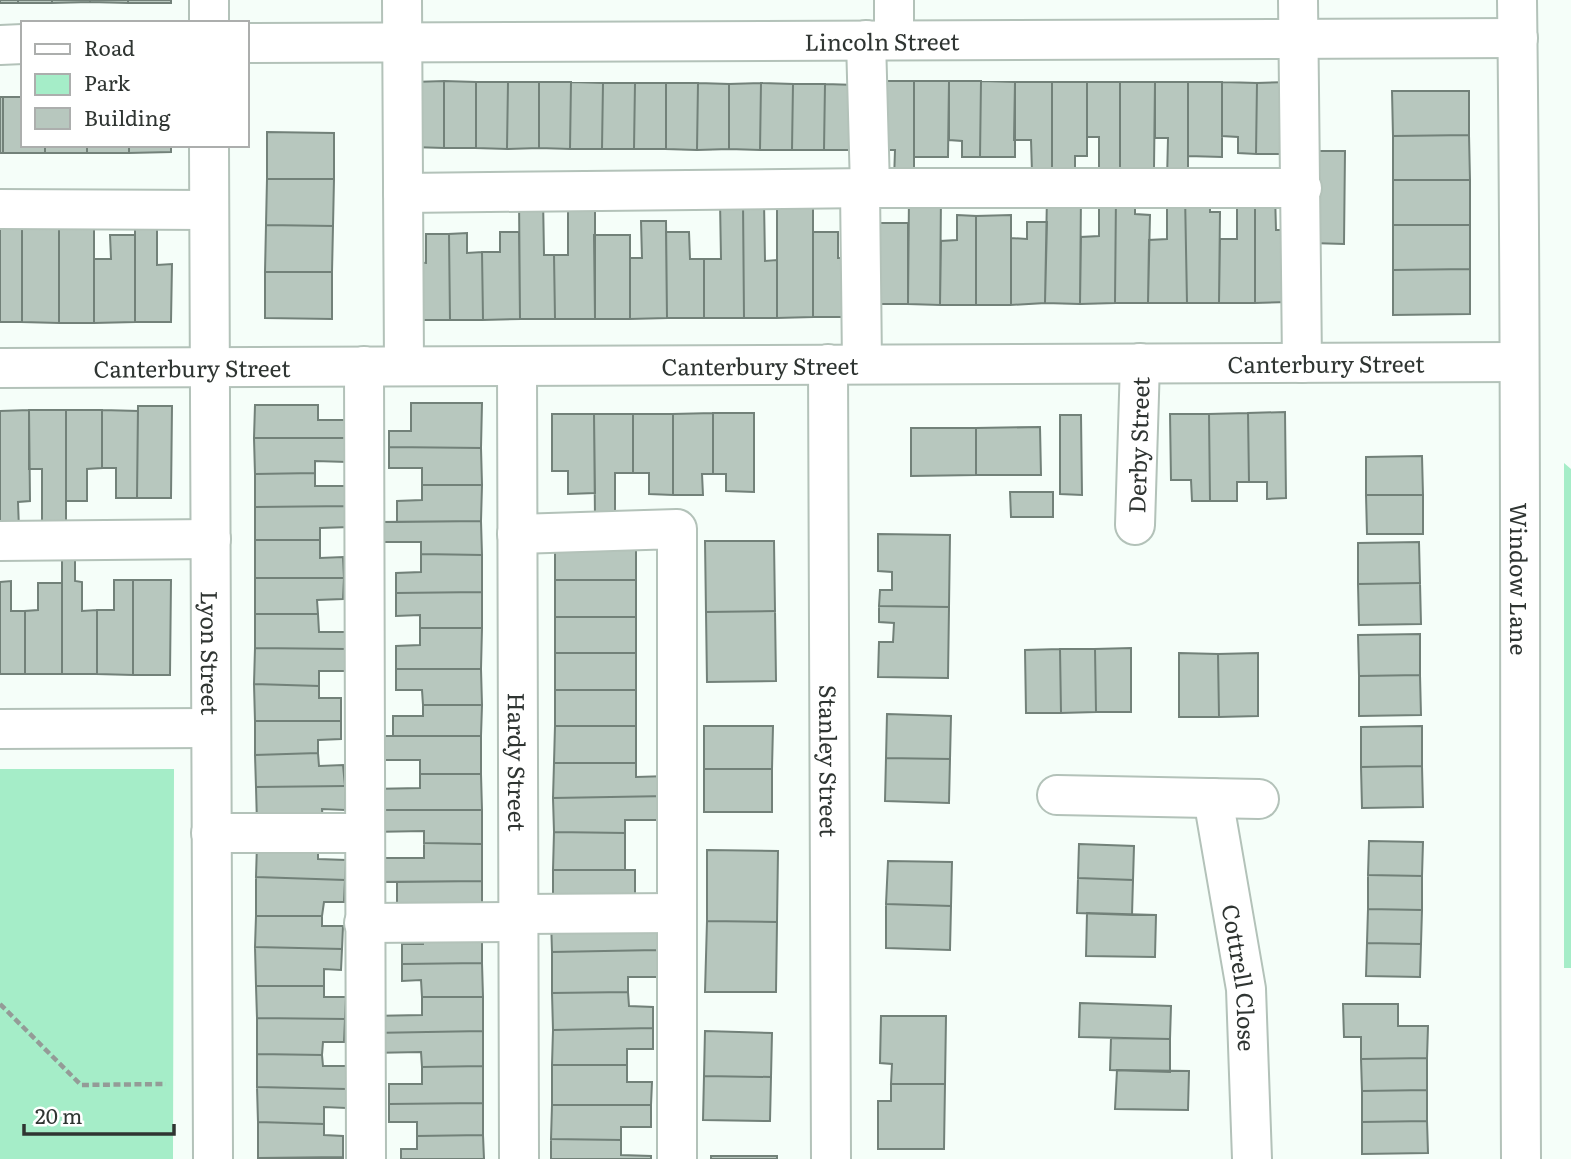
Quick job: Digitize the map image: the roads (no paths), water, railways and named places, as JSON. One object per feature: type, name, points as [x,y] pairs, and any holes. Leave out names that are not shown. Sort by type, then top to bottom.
[{"type":"street","points":[[209,0],[209,21]]},
{"type":"street","points":[[402,0],[404,366]]},
{"type":"street","name":"Stanley Street","points":[[831,1159],[845,364],[880,40],[894,0]]},
{"type":"street","points":[[1298,0],[1302,363]]},
{"type":"street","name":"Window Lane","points":[[1517,0],[1521,206],[1518,362],[1521,1159]]},
{"type":"street","name":"Lincoln Street","points":[[248,43],[1518,38]]},
{"type":"street","points":[[0,45],[21,44]]},
{"type":"street","name":"Lyon Street","points":[[209,147],[213,1159]]},
{"type":"street","points":[[403,193],[865,188],[1302,188]]},
{"type":"street","points":[[0,209],[209,210]]},
{"type":"street","name":"Canterbury Street","points":[[0,368],[1518,362]]},
{"type":"street","name":"Derby Street","points":[[1135,525],[1140,363]]},
{"type":"street","points":[[364,366],[363,833],[366,1159]]},
{"type":"street","name":"Hardy Street","points":[[517,366],[519,1159]]},
{"type":"street","points":[[517,534],[677,529],[677,1159]]},
{"type":"street","points":[[0,541],[211,539]]},
{"type":"street","points":[[0,729],[211,728]]},
{"type":"street","points":[[1057,795],[1259,799]]},
{"type":"street","name":"Cottrell Close","points":[[1213,798],[1245,989],[1252,1159]]},
{"type":"street","points":[[211,833],[363,833]]},
{"type":"street","points":[[364,923],[677,913]]}]
